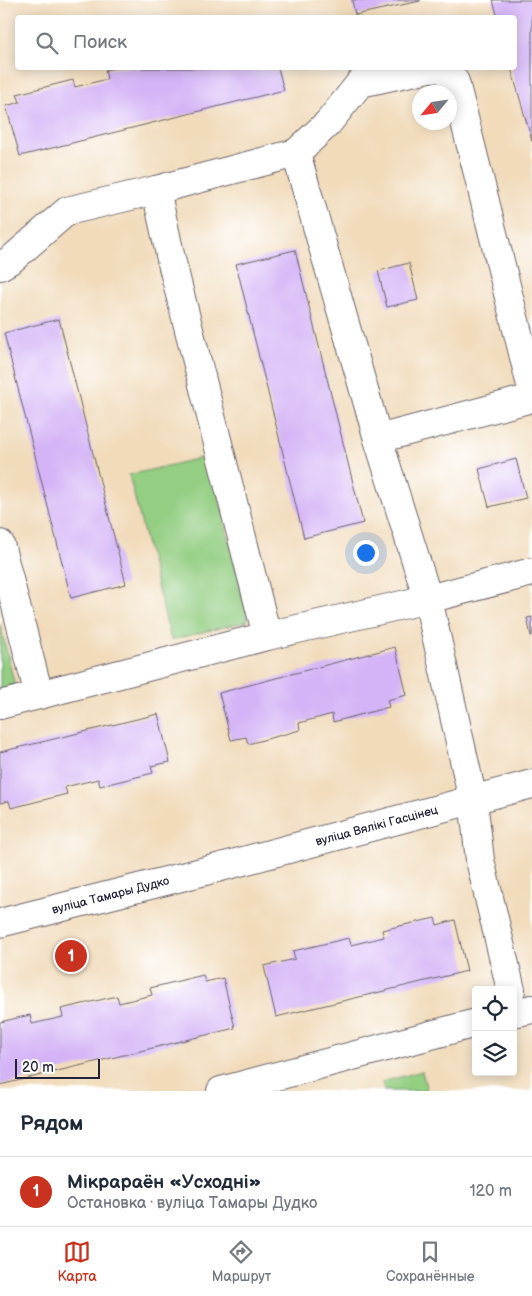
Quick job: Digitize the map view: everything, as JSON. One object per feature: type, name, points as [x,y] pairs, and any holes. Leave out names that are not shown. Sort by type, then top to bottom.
[{"type":"street","points":[[0,266],[12,259],[67,211],[296,153],[328,123],[360,83],[420,70]]},
{"type":"street","points":[[446,70],[455,82],[532,389]]},
{"type":"street","points":[[296,153],[378,439],[428,599],[474,800],[480,860],[512,986]]},
{"type":"street","points":[[156,190],[173,269],[267,636]]},
{"type":"street","points":[[378,439],[532,398]]},
{"type":"street","points":[[0,544],[4,580],[39,696]]},
{"type":"street","points":[[0,705],[267,636],[428,599],[532,572]]},
{"type":"street","name":"вуліца Вялікі Гасцінец","points":[[221,867],[532,784]]},
{"type":"street","name":"вуліца Тамары Дудко","points":[[0,922],[221,867]]},
{"type":"street","points":[[221,1091],[291,1082],[472,1024]]},
{"type":"green space","points":[[209,456],[248,621],[171,640],[129,475]]},
{"type":"green space","points":[[0,624],[15,686],[0,690]]},
{"type":"green space","points":[[422,1071],[427,1091],[384,1091],[382,1082]]},
{"type":"building","points":[[352,0],[420,0],[420,1],[355,15]]},
{"type":"building","points":[[493,0],[532,0],[532,141],[512,70],[517,70],[517,15],[497,15]]},
{"type":"building","points":[[105,70],[279,70],[284,90],[20,156],[6,106],[20,102],[17,94],[73,80],[75,87],[107,79]]},
{"type":"building","points":[[295,250],[363,523],[304,538],[236,264]]},
{"type":"building","points":[[409,263],[418,300],[387,307],[378,271]]},
{"type":"building","points":[[59,319],[126,584],[71,598],[4,333]]},
{"type":"building","points":[[516,459],[526,498],[489,507],[479,469]]},
{"type":"building","points":[[532,617],[532,636],[531,636],[527,618]]},
{"type":"building","points":[[395,647],[407,695],[387,700],[389,707],[333,722],[332,714],[299,723],[300,730],[248,744],[246,737],[231,740],[219,693]]},
{"type":"building","points":[[158,714],[170,762],[151,766],[153,773],[100,786],[98,779],[65,787],[67,794],[11,808],[9,801],[0,803],[0,752]]},
{"type":"building","points":[[435,918],[437,925],[455,920],[467,971],[276,1017],[264,966],[295,959],[293,951],[349,938],[351,945],[384,937],[382,930]]},
{"type":"building","points":[[203,975],[205,982],[223,978],[235,1028],[0,1085],[0,1022],[30,1015],[32,1024],[63,1017],[61,1009],[117,996],[119,1003],[152,995],[150,988]]},
{"type":"place","name":"Мікрараён «Усходні»","points":[[71,956]]}]
